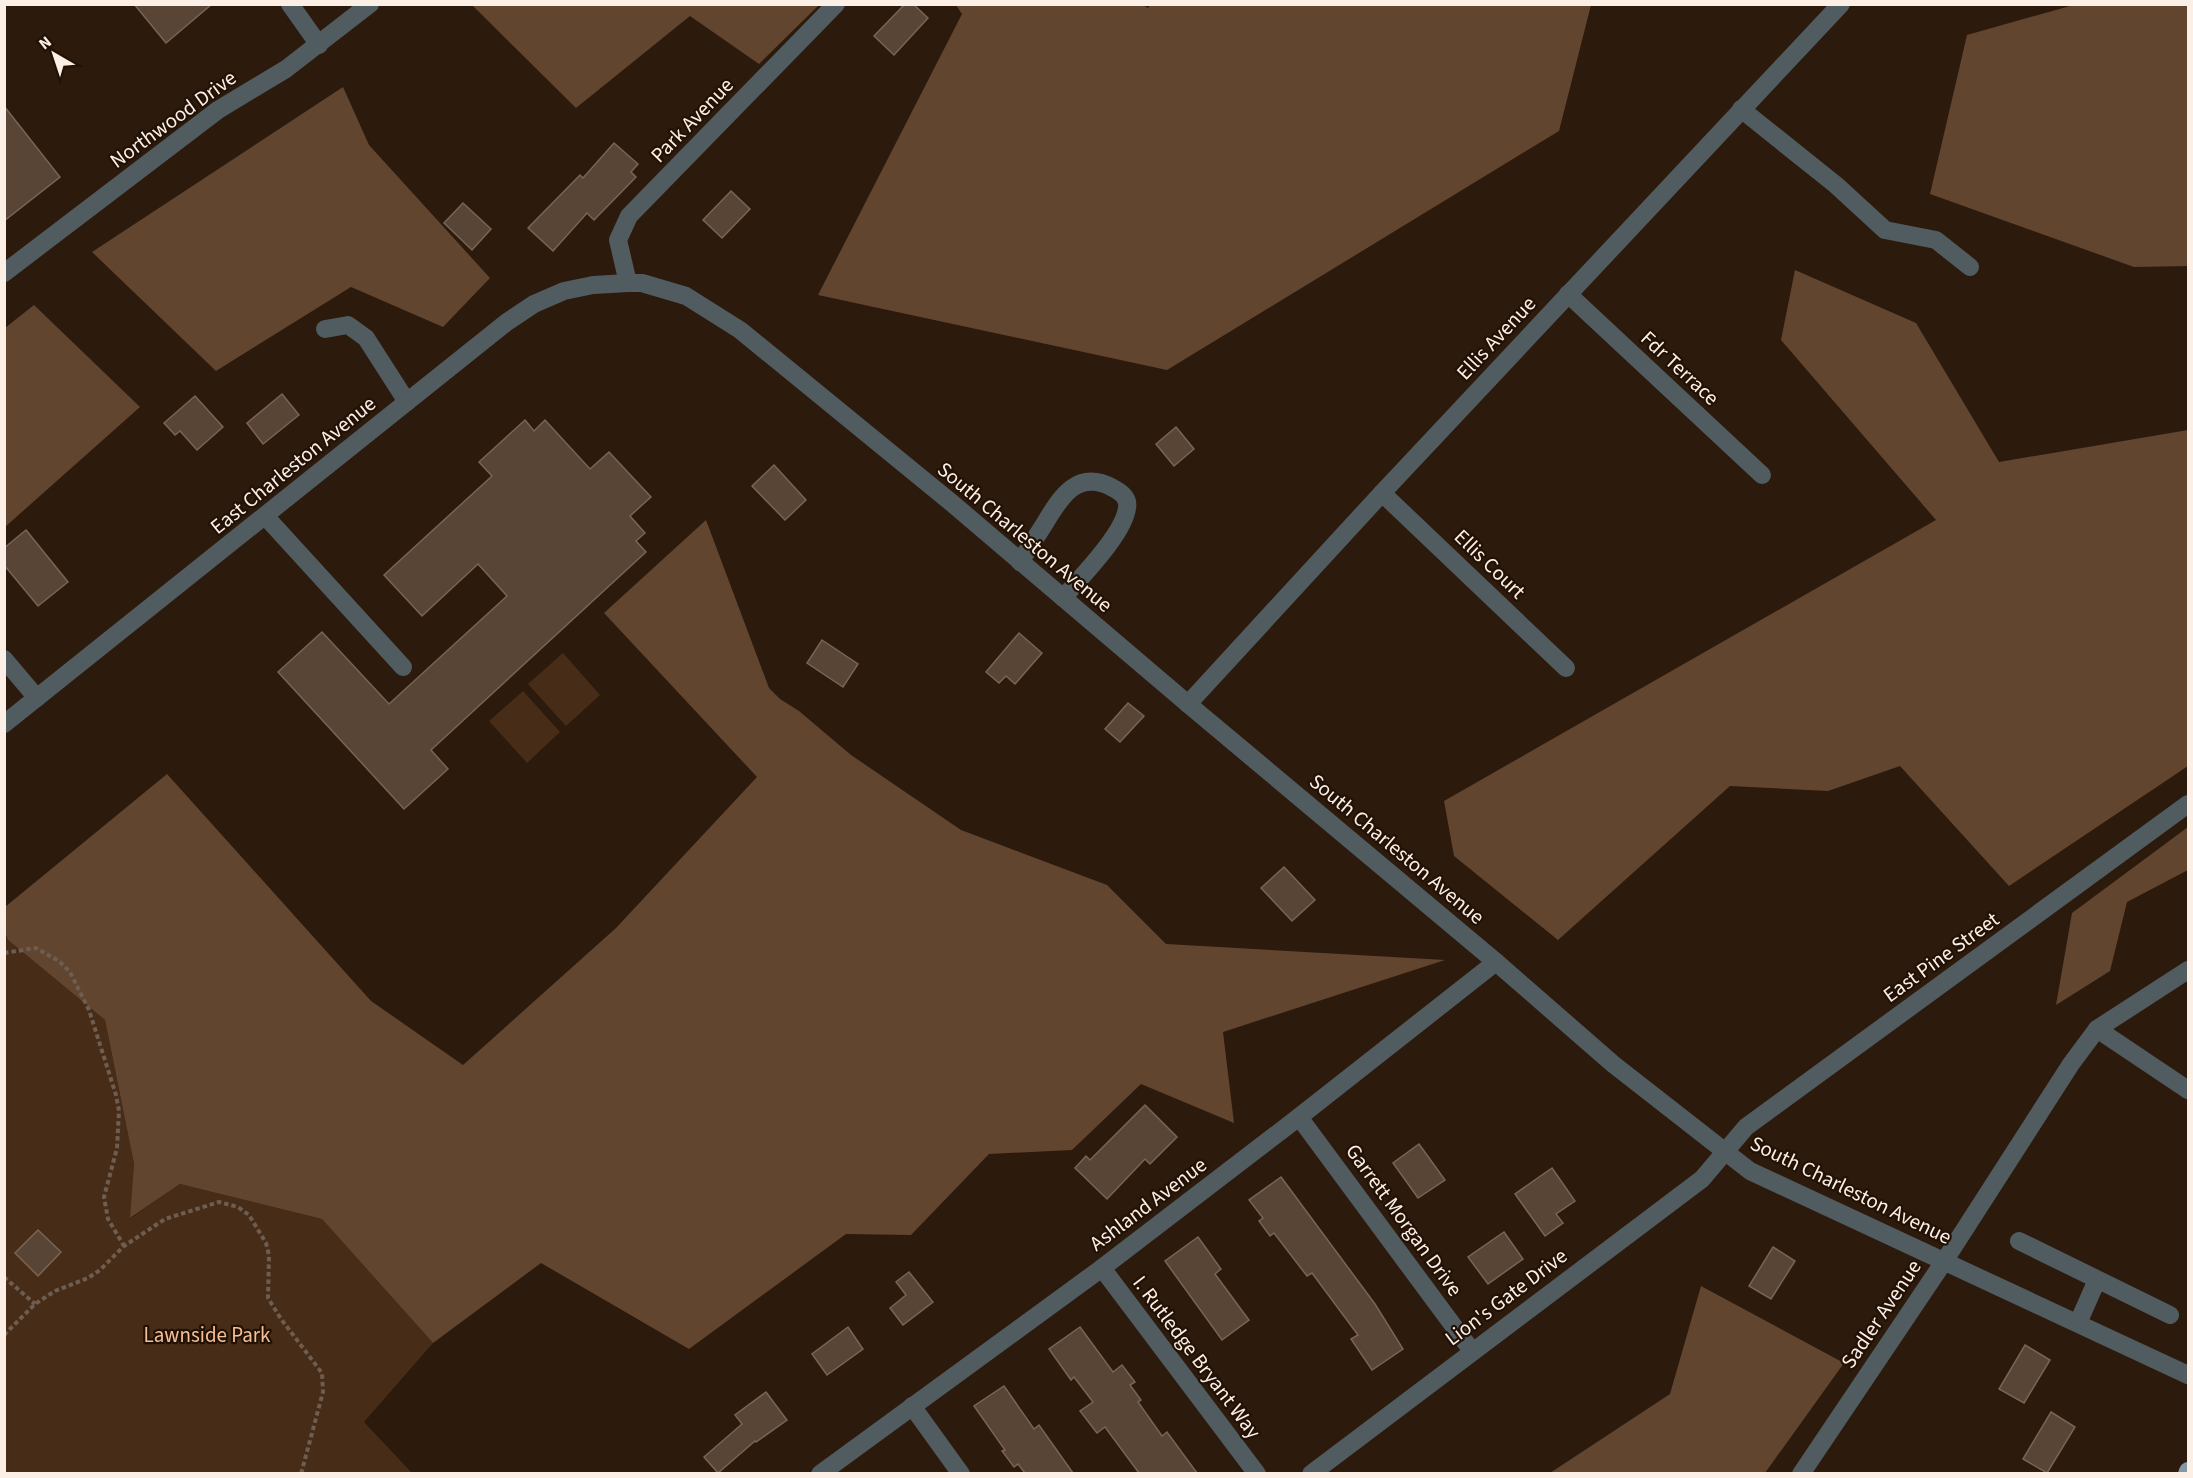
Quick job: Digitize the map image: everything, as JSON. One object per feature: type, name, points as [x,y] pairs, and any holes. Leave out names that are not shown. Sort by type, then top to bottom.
[{"type":"street","points":[[290,4],[319,45]]},
{"type":"street","name":"Northwood Drive","points":[[4,273],[218,110],[286,69],[370,4]]},
{"type":"street","name":"Park Avenue","points":[[628,283],[618,240],[629,216],[836,4]]},
{"type":"street","name":"Ellis Avenue","points":[[1188,704],[1382,493],[1840,4]]},
{"type":"street","points":[[1741,109],[1836,185],[1885,230],[1936,240],[1970,267]]},
{"type":"street","name":"East Charleston Avenue","points":[[4,724],[507,322],[534,304],[564,291],[593,285],[628,283]]},
{"type":"street","name":"South Charleston Avenue","points":[[628,283],[642,283],[686,296],[740,330],[953,504],[1496,962],[1613,1064],[1750,1171],[2188,1375]]},
{"type":"street","name":"Fdr Terrace","points":[[1568,294],[1762,475]]},
{"type":"street","points":[[326,329],[348,325],[366,338],[407,402]]},
{"type":"street","points":[[1020,562],[1060,499],[1072,487],[1084,481],[1103,483],[1120,491],[1126,498],[1128,507],[1125,518],[1106,549],[1063,598]]},
{"type":"street","name":"Ellis Court","points":[[1382,493],[1566,668]]},
{"type":"street","points":[[266,516],[403,668]]},
{"type":"street","points":[[4,659],[37,698]]},
{"type":"street","name":"East Pine Street","points":[[1725,1153],[1746,1127],[2188,804]]},
{"type":"street","name":"Ashland Avenue","points":[[820,1473],[1102,1268],[1496,962]]},
{"type":"street","points":[[2188,970],[2097,1029],[2188,1090]]},
{"type":"street","name":"Sadler Avenue","points":[[1801,1473],[1945,1260],[2071,1064],[2097,1029]]},
{"type":"street","name":"Garrett Morgan Drive","points":[[1299,1117],[1472,1351]]},
{"type":"street","name":"Lion's Gate Drive","points":[[1311,1473],[1702,1179],[1725,1153]]},
{"type":"street","points":[[2019,1241],[2170,1315]]},
{"type":"street","name":"I. Rutledge Bryant Way","points":[[1102,1268],[1257,1473]]},
{"type":"street","points":[[2078,1323],[2097,1280]]},
{"type":"street","points":[[912,1406],[961,1473]]},
{"type":"path","points":[[4,953],[36,948],[59,961],[70,972],[89,1010],[116,1095],[117,1148],[104,1197],[108,1219],[124,1246]]},
{"type":"path","points":[[4,1335],[35,1304],[55,1291],[94,1274],[124,1246],[165,1219],[219,1202],[238,1207],[249,1215],[266,1243],[269,1255],[268,1298],[281,1319],[317,1365],[324,1380],[302,1473]]},
{"type":"path","points":[[4,1277],[35,1304]]},
{"type":"green space","points":[[563,653],[600,695],[566,726],[528,684]]},
{"type":"green space","points":[[523,691],[560,732],[527,763],[489,721]]},
{"type":"green space","name":"Lawnside Park","points":[[4,933],[8,940],[105,1020],[134,1164],[131,1218],[180,1184],[322,1219],[433,1343],[364,1422],[412,1473],[5,1473]]},
{"type":"shaded area","points":[[1151,4],[1591,5],[1559,131],[1167,370],[818,295],[962,14],[956,5],[1143,5],[1148,8]]},
{"type":"shaded area","points":[[2077,4],[2188,5],[2188,266],[2134,267],[1930,194],[1967,35]]},
{"type":"shaded area","points":[[472,5],[819,5],[759,64],[690,16],[576,108]]},
{"type":"shaded area","points":[[343,87],[369,145],[490,278],[443,327],[351,287],[216,371],[92,252]]},
{"type":"shaded area","points":[[1795,270],[1916,323],[1999,462],[2188,430],[2188,766],[2009,886],[1900,766],[1828,791],[1730,786],[1558,940],[1454,856],[1444,801],[1936,520],[1781,340]]},
{"type":"shaded area","points":[[34,305],[140,407],[5,527],[5,328]]},
{"type":"shaded area","points":[[706,520],[769,688],[851,755],[961,830],[1107,885],[1166,944],[1445,960],[1223,1032],[1234,1123],[1141,1084],[1072,1150],[989,1154],[911,1235],[846,1234],[689,1349],[541,1263],[433,1343],[322,1219],[180,1184],[130,1218],[134,1164],[105,1020],[8,940],[5,933],[5,907],[167,774],[371,1001],[463,1065],[616,928],[757,777],[604,613]]},
{"type":"shaded area","points":[[2188,827],[2188,870],[2127,902],[2110,971],[2056,1005],[2072,913]]},
{"type":"shaded area","points":[[1701,1286],[1844,1363],[1765,1473],[1550,1473],[1670,1394]]},
{"type":"building","points":[[134,4],[212,4],[166,43]]},
{"type":"building","points":[[905,4],[913,4],[928,18],[894,55],[874,36]]},
{"type":"building","points":[[4,106],[60,177],[4,221]]},
{"type":"building","points":[[614,143],[638,164],[631,172],[636,177],[594,220],[587,213],[553,251],[528,228],[580,175],[583,178]]},
{"type":"building","points":[[731,191],[750,209],[722,238],[703,220]]},
{"type":"building","points":[[463,203],[491,229],[472,250],[444,223]]},
{"type":"building","points":[[282,394],[299,415],[263,444],[247,423]]},
{"type":"building","points":[[195,396],[223,427],[197,450],[180,431],[175,435],[164,423]]},
{"type":"building","points":[[525,420],[534,431],[545,420],[590,469],[609,452],[651,497],[630,516],[645,533],[636,541],[646,552],[431,750],[448,769],[404,809],[278,672],[322,632],[389,704],[507,596],[478,564],[422,616],[384,575],[492,476],[479,462]]},
{"type":"building","points":[[1176,427],[1194,449],[1174,466],[1156,444]]},
{"type":"building","points":[[774,465],[806,500],[785,520],[752,486]]},
{"type":"building","points":[[26,530],[68,582],[38,606],[4,565],[4,548]]},
{"type":"building","points":[[1019,633],[1042,653],[1015,684],[1006,676],[999,683],[986,672]]},
{"type":"building","points":[[822,640],[858,664],[843,687],[807,663]]},
{"type":"building","points":[[1128,703],[1144,716],[1120,742],[1105,729]]},
{"type":"building","points":[[1284,867],[1315,900],[1292,921],[1261,888]]},
{"type":"building","points":[[1145,1105],[1177,1137],[1150,1164],[1145,1159],[1107,1199],[1075,1168],[1086,1156],[1090,1160]]},
{"type":"building","points":[[1419,1144],[1445,1180],[1418,1198],[1393,1163]]},
{"type":"building","points":[[1552,1168],[1575,1201],[1556,1214],[1563,1223],[1545,1236],[1515,1194]]},
{"type":"building","points":[[1281,1177],[1375,1304],[1403,1349],[1372,1370],[1351,1339],[1358,1335],[1312,1273],[1307,1276],[1274,1233],[1270,1236],[1259,1221],[1263,1218],[1249,1200]]},
{"type":"building","points":[[38,1230],[61,1252],[38,1276],[15,1253]]},
{"type":"building","points":[[1504,1232],[1523,1259],[1488,1284],[1468,1257]]},
{"type":"building","points":[[1198,1237],[1221,1269],[1215,1274],[1249,1320],[1222,1340],[1165,1261]]},
{"type":"building","points":[[1773,1247],[1795,1261],[1771,1299],[1749,1286]]},
{"type":"building","points":[[909,1272],[933,1302],[903,1325],[890,1308],[906,1295],[896,1282]]},
{"type":"building","points":[[848,1327],[863,1349],[827,1375],[812,1354]]},
{"type":"building","points":[[1080,1327],[1113,1372],[1122,1365],[1135,1382],[1130,1385],[1141,1400],[1138,1402],[1162,1436],[1167,1432],[1197,1473],[1139,1473],[1105,1427],[1097,1433],[1080,1411],[1093,1402],[1074,1377],[1071,1380],[1049,1349]]},
{"type":"building","points":[[2025,1345],[2050,1360],[2024,1403],[1999,1389]]},
{"type":"building","points":[[1004,1386],[1034,1429],[1039,1425],[1073,1473],[1025,1473],[1018,1464],[1014,1467],[974,1406]]},
{"type":"building","points":[[766,1392],[787,1420],[755,1441],[718,1473],[704,1457],[742,1424],[735,1415]]},
{"type":"building","points":[[2051,1412],[2075,1427],[2047,1473],[2023,1459]]}]
